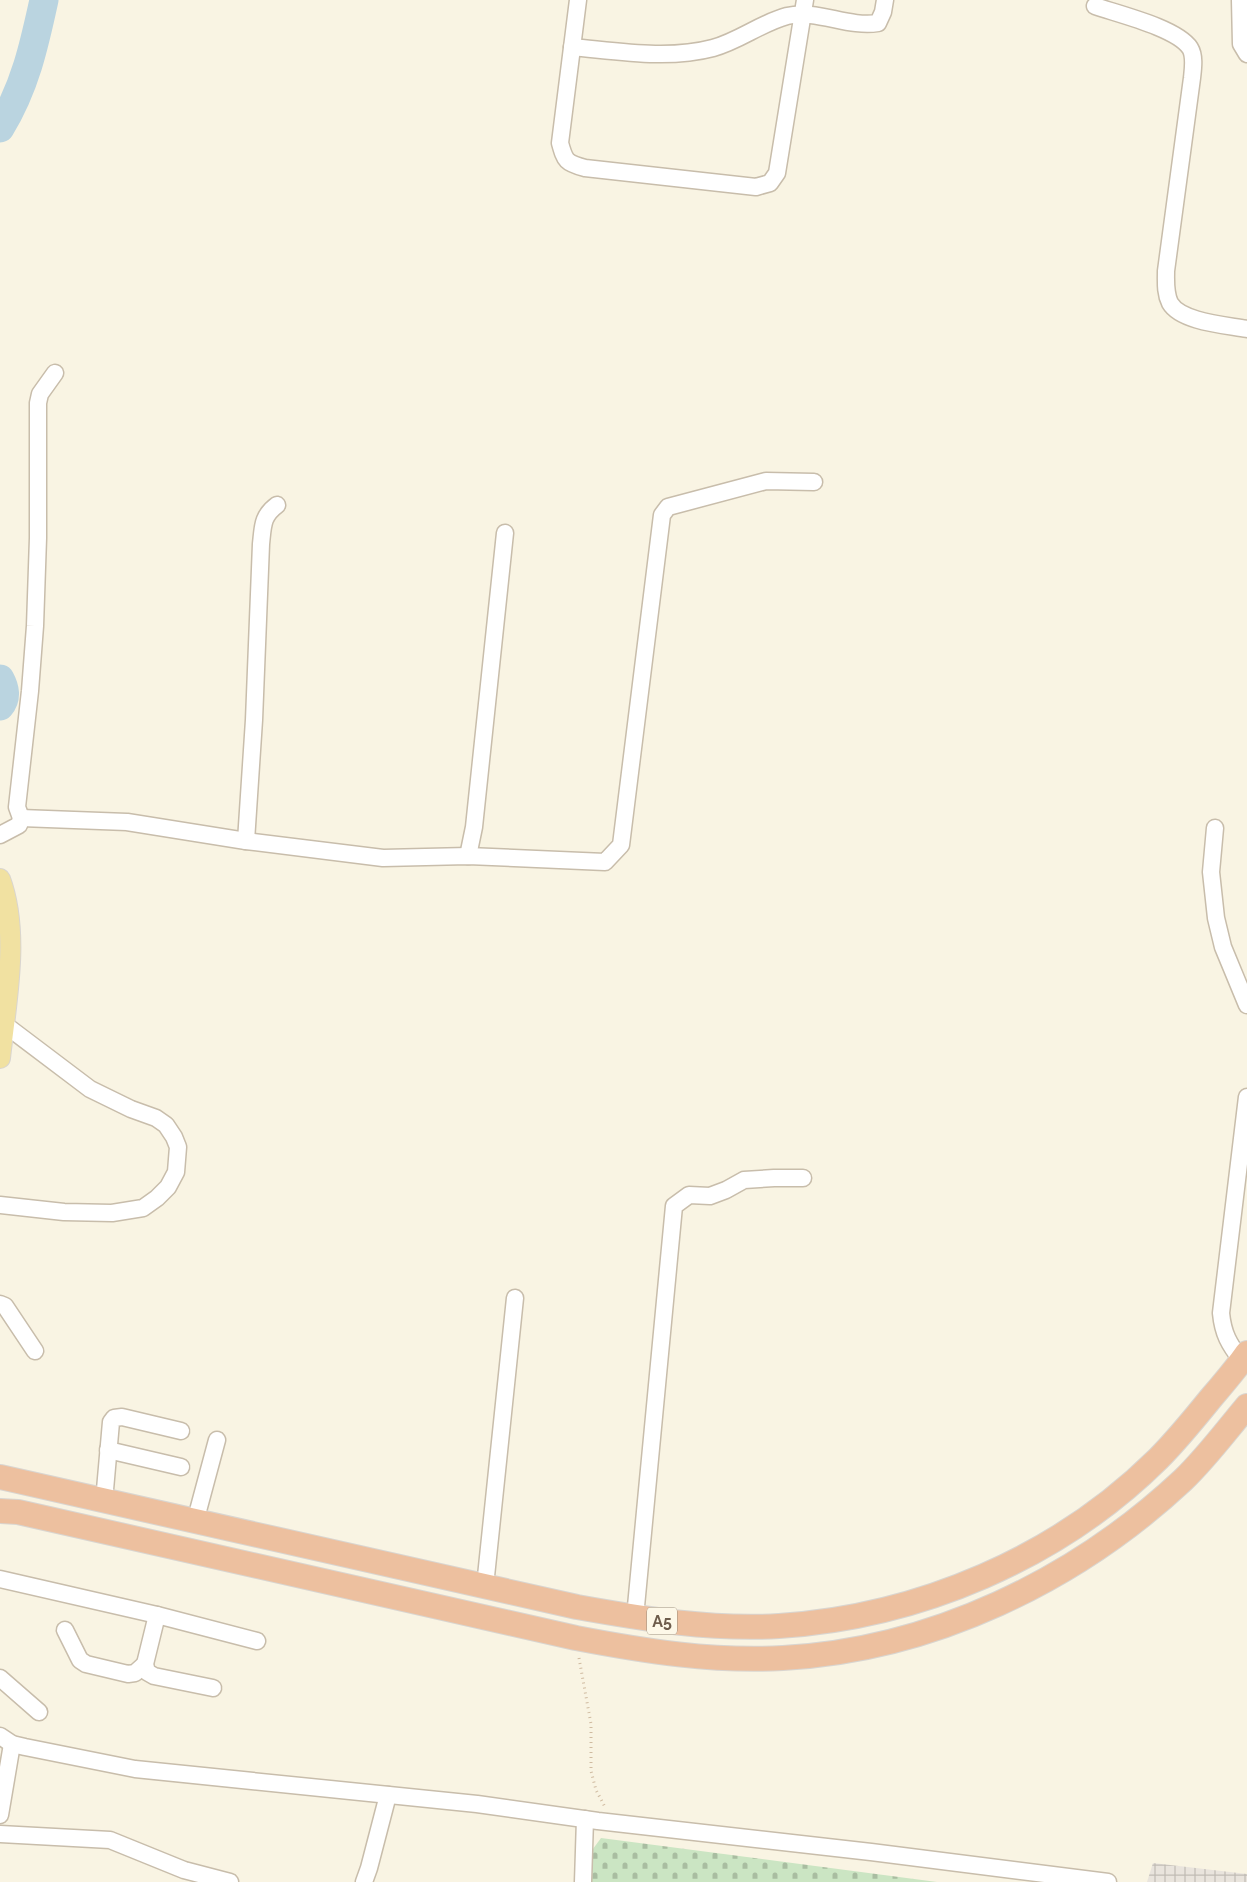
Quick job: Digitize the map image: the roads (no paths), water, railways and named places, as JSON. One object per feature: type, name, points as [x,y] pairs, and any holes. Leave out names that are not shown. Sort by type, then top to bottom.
[{"type":"highway","name":"A5","points":[[0,1477],[104,1502],[577,1607],[635,1617],[712,1626],[778,1626],[814,1623],[875,1613],[938,1594],[1003,1568],[1050,1542],[1078,1524],[1130,1484],[1158,1459],[1186,1430],[1244,1357]]},
{"type":"highway","name":"A5","points":[[0,1511],[18,1512],[576,1638],[650,1652],[700,1657],[782,1658],[823,1654],[884,1643],[952,1623],[1017,1595],[1072,1565],[1124,1530],[1184,1479],[1247,1406]]},
{"type":"main road","points":[[0,878],[5,891],[10,921],[9,962],[0,1058]]},
{"type":"street","points":[[578,0],[560,143],[565,159],[571,164],[584,168],[756,187],[770,183],[777,173],[804,7]]},
{"type":"street","points":[[572,47],[673,54],[713,48],[804,7],[865,25],[878,22],[883,12],[885,0]]},
{"type":"street","points":[[1240,0],[1242,44],[1247,54]]},
{"type":"street","points":[[1095,6],[1162,28],[1180,37],[1191,49],[1194,62],[1166,271],[1166,292],[1170,303],[1180,313],[1194,319],[1247,329]]},
{"type":"street","points":[[0,835],[19,825],[21,818],[17,807],[30,691],[38,538],[38,403],[40,394],[55,373]]},
{"type":"street","points":[[21,818],[127,822],[246,841],[383,858],[468,856],[606,862],[621,845],[662,515],[668,507],[766,481],[814,482]]},
{"type":"street","points":[[246,841],[254,720],[261,544],[264,521],[269,511],[277,505]]},
{"type":"street","points":[[468,856],[476,817],[505,533]]},
{"type":"street","points":[[1215,828],[1210,872],[1216,918],[1223,947],[1247,1005]]},
{"type":"street","points":[[0,1205],[74,1212],[112,1213],[143,1208],[168,1187],[176,1172],[178,1148],[174,1137],[166,1125],[156,1118],[131,1109],[90,1089],[4,1024]]},
{"type":"street","points":[[1244,1357],[1228,1342],[1222,1328],[1221,1312],[1247,1097]]},
{"type":"street","points":[[635,1617],[674,1206],[689,1195],[710,1196],[744,1180],[803,1178]]},
{"type":"street","points":[[485,1586],[516,1298]]},
{"type":"street","points":[[0,1304],[5,1306],[34,1351]]},
{"type":"street","points":[[104,1502],[111,1422],[114,1418],[122,1417],[181,1431]]},
{"type":"street","points":[[195,1522],[217,1440]]},
{"type":"street","points":[[108,1450],[182,1467]]},
{"type":"street","points":[[0,1579],[157,1614],[257,1641]]},
{"type":"street","points":[[157,1614],[145,1664],[147,1672],[154,1676],[213,1688]]},
{"type":"street","points":[[65,1630],[80,1660],[86,1664],[128,1674],[135,1673],[145,1664]]},
{"type":"street","points":[[0,1678],[39,1712]]},
{"type":"street","points":[[0,1815],[6,1740],[136,1769],[477,1804],[591,1820],[871,1852],[1035,1878],[1108,1882]]},
{"type":"street","points":[[364,1882],[388,1795]]},
{"type":"street","points":[[583,1882],[591,1820]]},
{"type":"street","points":[[0,1834],[110,1840],[184,1870],[230,1882]]},
{"type":"waterway","points":[[0,128],[9,113],[22,82],[44,0]]},
{"type":"waterway","points":[[0,679],[4,693],[4,700],[0,706]]}]
